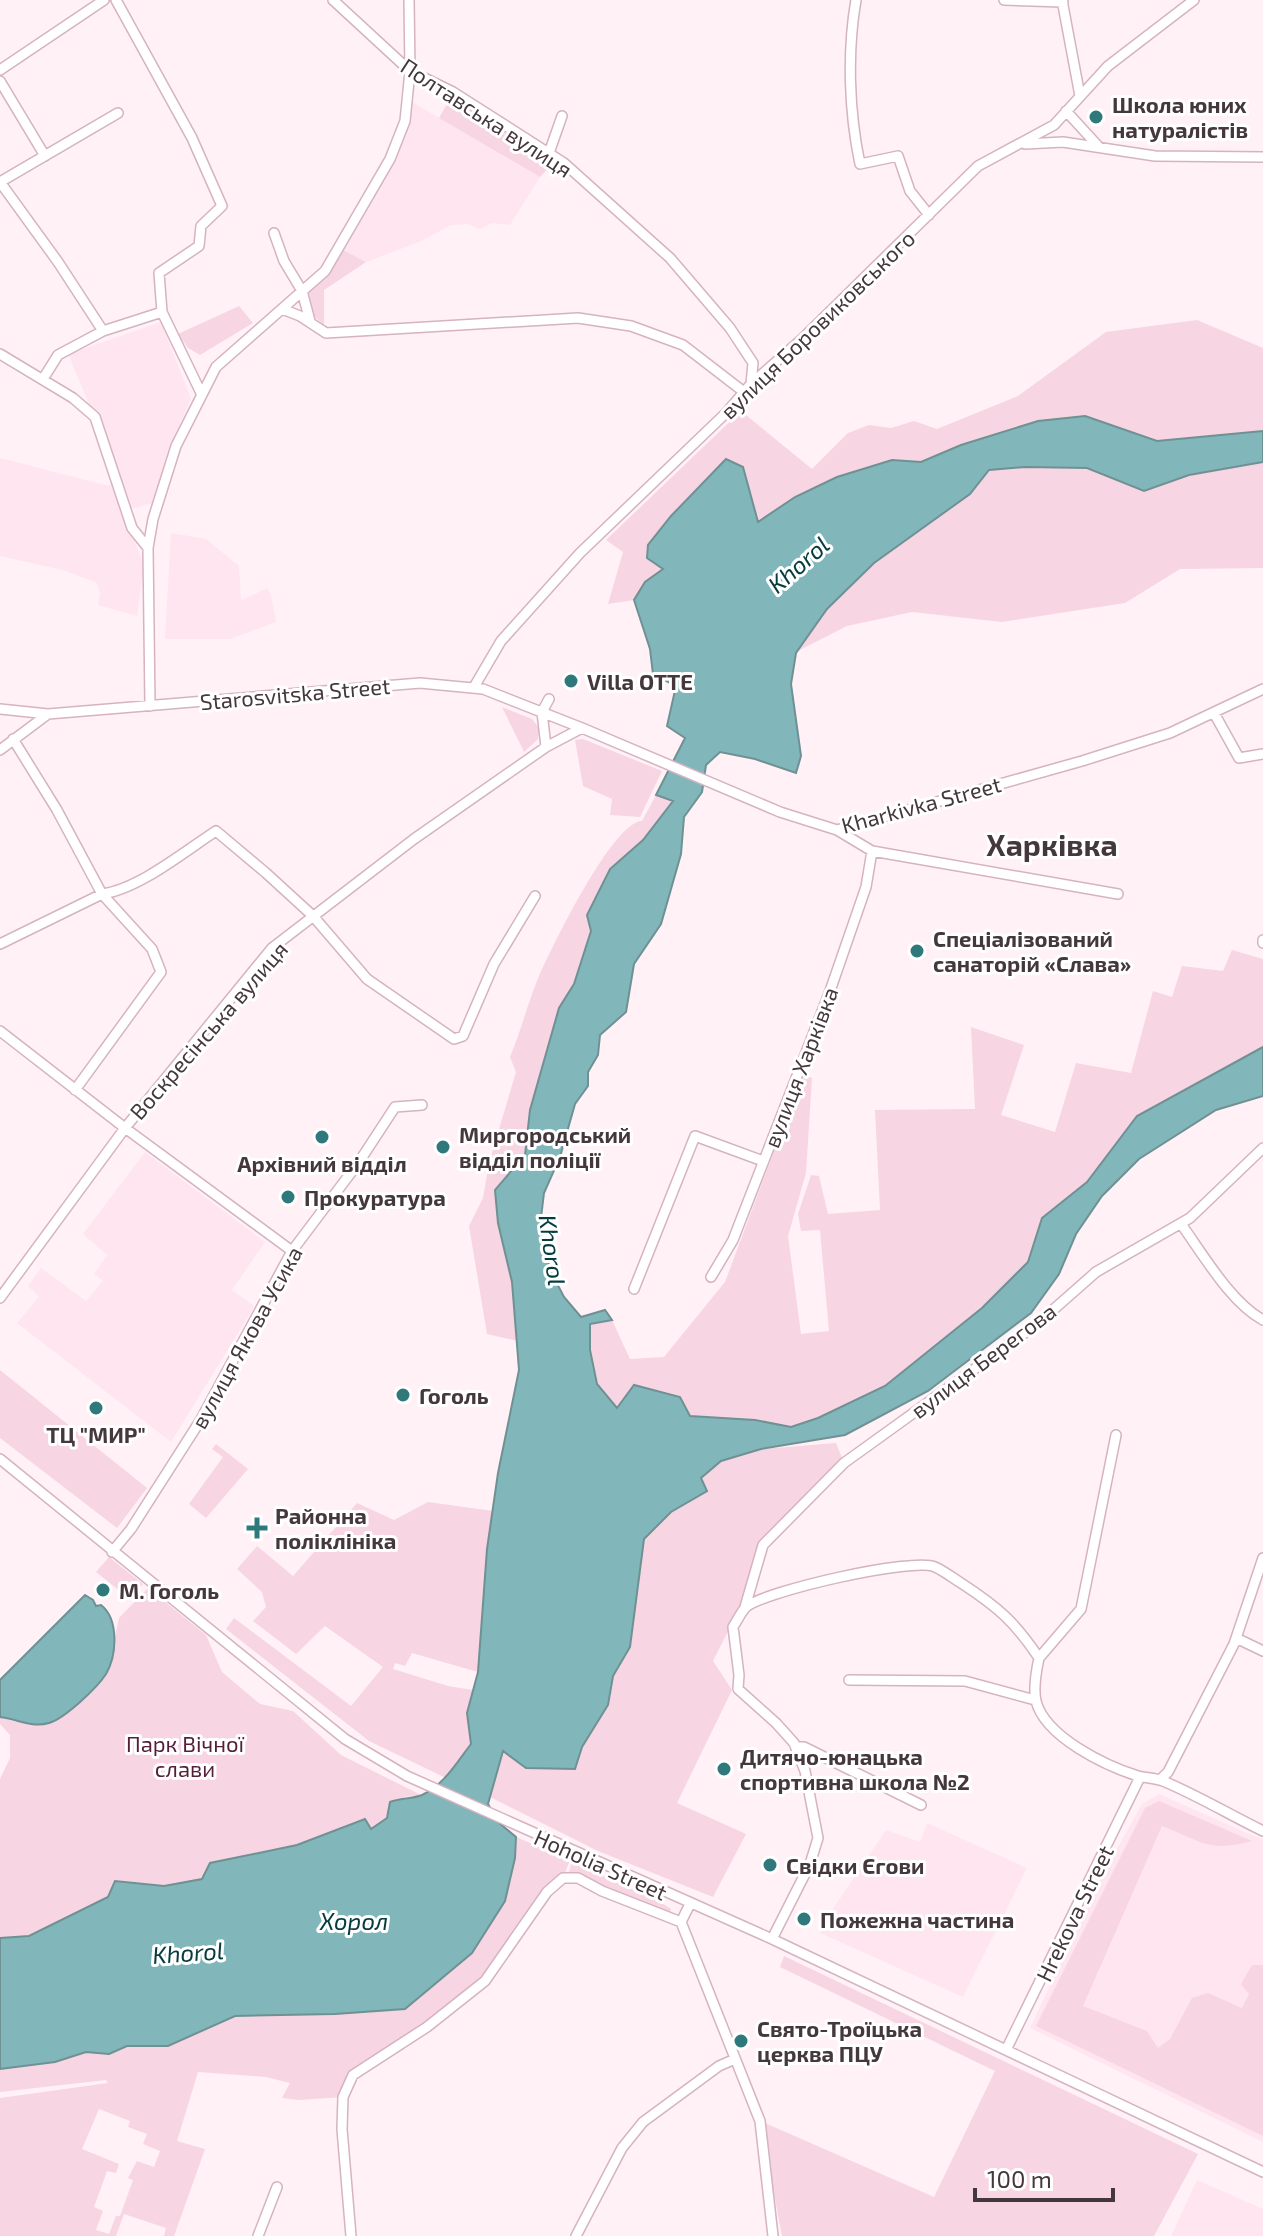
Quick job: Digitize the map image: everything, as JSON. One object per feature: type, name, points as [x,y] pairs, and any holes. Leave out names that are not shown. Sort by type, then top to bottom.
[{"type":"street","points":[[0,70],[104,0]]},
{"type":"street","points":[[116,0],[192,138],[222,206],[201,226],[199,246],[159,273],[162,312],[201,393]]},
{"type":"street","name":"Полтавська вулиця","points":[[333,0],[410,71],[453,92],[564,163],[670,258],[730,328],[753,363],[748,388]]},
{"type":"street","points":[[150,706],[148,548],[153,519],[176,446],[216,367],[325,271],[390,159],[405,121],[410,71],[409,0]]},
{"type":"street","points":[[856,0],[851,29],[854,134],[860,164],[898,156],[910,191],[929,215]]},
{"type":"street","points":[[1004,0],[1063,1],[1080,96]]},
{"type":"street","name":"вулиця Боровиковського","points":[[474,687],[501,641],[553,582],[978,166],[1022,145],[1054,125],[1108,66],[1194,0]]},
{"type":"street","points":[[0,81],[45,156]]},
{"type":"street","points":[[1066,111],[1099,147]]},
{"type":"street","points":[[103,331],[0,182],[118,113]]},
{"type":"street","points":[[549,153],[562,116]]},
{"type":"street","points":[[1022,145],[1063,142],[1155,156],[1263,157]]},
{"type":"street","points":[[274,233],[284,261],[302,291],[310,321]]},
{"type":"street","points":[[282,309],[310,321],[326,333],[578,318],[631,326],[683,345],[748,388]]},
{"type":"street","points":[[43,379],[58,355],[103,331],[162,312]]},
{"type":"street","points":[[0,354],[73,398],[95,417],[132,528],[148,548]]},
{"type":"street","name":"Starosvitska Street","points":[[0,709],[48,714],[420,683],[474,687],[582,728]]},
{"type":"street","name":"Kharkivka Street","points":[[582,728],[780,812],[837,830],[1170,733],[1263,689]]},
{"type":"street","points":[[546,747],[542,712],[549,699]]},
{"type":"street","points":[[1214,713],[1239,758],[1263,754]]},
{"type":"street","points":[[0,750],[48,714]]},
{"type":"street","name":"Воскресінська вулиця","points":[[0,1298],[125,1128],[272,948],[414,839],[546,747],[582,728]]},
{"type":"street","points":[[13,739],[57,810],[102,894],[152,949],[161,972],[75,1090]]},
{"type":"street","points":[[837,830],[872,851],[1118,894]]},
{"type":"street","points":[[0,944],[155,871],[216,831],[313,916],[367,979],[454,1039],[463,1036],[494,964],[535,896]]},
{"type":"street","name":"вулиця Харківка","points":[[711,1277],[733,1240],[830,991],[866,887],[872,851]]},
{"type":"street","points":[[0,1031],[292,1251]]},
{"type":"street","name":"вулиця Якова Усика","points":[[112,1552],[131,1529],[200,1421],[292,1251],[359,1162],[395,1107],[422,1105]]},
{"type":"street","points":[[634,1289],[695,1136],[763,1161]]},
{"type":"street","name":"вулиця Берегова","points":[[796,1747],[776,1723],[738,1689],[733,1627],[745,1607],[763,1545],[844,1463],[1037,1324],[1096,1272],[1190,1218],[1263,1148]]},
{"type":"street","points":[[1181,1224],[1250,1313],[1263,1320]]},
{"type":"street","points":[[1116,1435],[1081,1609],[1039,1658],[1035,1700],[1042,1717],[1075,1747],[1140,1777],[1160,1780],[1263,1831]]},
{"type":"street","name":"Hoholia Street","points":[[0,1459],[345,1739],[407,1776],[772,1939],[1263,2172]]},
{"type":"street","points":[[1160,1780],[1168,1772],[1236,1638],[1263,1558]]},
{"type":"street","points":[[745,1607],[764,1598],[832,1579],[907,1564],[933,1565],[993,1604],[1018,1627],[1039,1658]]},
{"type":"street","points":[[1236,1638],[1263,1651]]},
{"type":"street","points":[[849,1680],[965,1681],[1035,1700]]},
{"type":"street","points":[[772,1939],[810,1864],[818,1838],[805,1771],[796,1747],[804,1747],[921,1805]]},
{"type":"street","name":"Hrekova Street","points":[[1007,2048],[1140,1777]]},
{"type":"street","points":[[351,2236],[342,2129],[343,2097],[353,2075],[427,2027],[485,1981],[547,1892],[563,1878],[578,1878],[602,1891],[681,1922],[760,2121],[773,2236]]},
{"type":"street","points":[[681,1922],[690,1904]]},
{"type":"street","points":[[576,2236],[622,2148],[643,2122],[719,2066],[735,2059]]},
{"type":"street","points":[[258,2236],[277,2187]]},
{"type":"shaded area","points":[[407,99],[540,177],[510,225],[492,223],[480,229],[467,224],[451,225],[419,242],[366,262],[339,248],[390,159]]},
{"type":"shaded area","points":[[161,322],[191,399],[167,453],[153,503],[130,509],[127,523],[144,565],[137,616],[98,605],[100,593],[96,582],[62,570],[0,556],[0,458],[109,486],[118,473],[68,354]]},
{"type":"shaded area","points":[[171,533],[206,539],[239,566],[241,601],[267,588],[276,622],[230,639],[165,639]]},
{"type":"shaded area","points":[[145,1152],[265,1242],[232,1290],[254,1306],[171,1442],[17,1323],[39,1297],[28,1286],[41,1268],[86,1301],[103,1281],[94,1274],[107,1255],[83,1234]]},
{"type":"shaded area","points":[[1159,1794],[1263,1840],[1263,2142],[1030,2028],[1104,1872],[1142,1804]]},
{"type":"shaded area","points":[[927,1823],[1027,1868],[963,1997],[820,1933],[886,1830],[920,1842]]},
{"type":"shaded area","points":[[1197,2180],[1263,2209],[1263,2236],[1171,2236]]},
{"type":"green space","points":[[451,97],[553,163],[540,177],[439,118]]},
{"type":"green space","points":[[339,248],[366,262],[324,290],[324,325],[307,310],[302,291]]},
{"type":"green space","points":[[239,306],[253,323],[200,355],[188,348],[178,334]]},
{"type":"green space","points":[[1197,320],[1263,348],[1263,431],[1157,441],[1085,416],[921,462],[891,460],[837,477],[795,497],[758,522],[743,467],[726,459],[671,516],[663,569],[645,582],[634,600],[608,604],[623,552],[606,540],[741,411],[812,469],[848,433],[869,425],[891,428],[914,421],[937,429],[1018,396],[1106,332]]},
{"type":"green space","points":[[1263,462],[1263,568],[1180,569],[1125,603],[1002,622],[912,612],[847,626],[796,652],[827,609],[874,563],[970,494],[989,470],[1087,468],[1144,491],[1189,475]]},
{"type":"green space","points":[[502,707],[532,719],[539,728],[538,739],[524,752]]},
{"type":"green space","points":[[583,739],[662,771],[640,817],[610,815],[612,799],[583,786],[575,740]]},
{"type":"green space","points":[[656,795],[673,801],[643,840],[610,869],[587,915],[591,931],[574,984],[559,1008],[530,1110],[525,1155],[495,1190],[498,1223],[512,1282],[518,1341],[487,1334],[469,1226],[483,1198],[489,1163],[516,1072],[510,1057],[539,976],[584,888],[616,841],[630,826],[642,821]]},
{"type":"green space","points":[[1232,950],[1263,959],[1263,1047],[1137,1116],[1087,1182],[1042,1218],[1028,1262],[982,1308],[885,1386],[818,1418],[791,1427],[755,1420],[690,1416],[680,1397],[662,1393],[617,1408],[597,1384],[590,1350],[590,1324],[612,1320],[630,1359],[664,1357],[725,1282],[803,1074],[812,1078],[806,1173],[788,1236],[801,1334],[829,1331],[820,1230],[801,1231],[798,1214],[811,1175],[819,1176],[828,1214],[880,1210],[875,1110],[975,1109],[971,1027],[1024,1045],[1001,1115],[1055,1132],[1076,1063],[1131,1073],[1153,991],[1172,997],[1182,966],[1223,971]]},
{"type":"green space","points":[[0,1370],[147,1488],[117,1528],[0,1438]]},
{"type":"green space","points":[[836,1443],[844,1463],[763,1545],[744,1600],[713,1661],[732,1690],[677,1803],[746,1834],[713,1897],[598,1851],[490,1797],[503,1750],[575,1769],[582,1747],[608,1706],[613,1676],[630,1647],[644,1539],[671,1512],[707,1491],[701,1478],[721,1461],[761,1449]]},
{"type":"green space","points":[[216,1444],[248,1469],[206,1518],[189,1504],[223,1457],[212,1449]]},
{"type":"green space","points":[[428,1502],[493,1511],[487,1549],[478,1672],[412,1653],[405,1666],[395,1663],[393,1669],[448,1686],[473,1690],[467,1713],[471,1744],[446,1778],[369,1741],[226,1629],[234,1618],[351,1706],[383,1667],[325,1626],[296,1654],[253,1621],[266,1607],[262,1592],[237,1569],[257,1546],[293,1576],[357,1503],[394,1520]]},
{"type":"green space","points":[[109,1557],[143,1584],[130,1599],[96,1572]]},
{"type":"green space","name":"Парк Вічної слави","points":[[148,1588],[206,1635],[222,1672],[260,1704],[293,1711],[341,1755],[421,1795],[404,1797],[388,1817],[371,1829],[365,1819],[297,1845],[210,1863],[202,1879],[164,1886],[115,1881],[109,1897],[29,1936],[0,1938],[0,1779],[10,1758],[10,1735],[0,1724],[0,1717],[16,1722],[50,1723],[66,1714],[107,1673],[119,1618]]},
{"type":"green space","points":[[1159,1801],[1252,1841],[1225,1846],[1205,1844],[1162,1826],[1083,2006],[1147,2031],[1158,2048],[1170,2039],[1192,1998],[1208,1993],[1242,2008],[1249,1994],[1241,1984],[1252,1965],[1263,1965],[1263,2136],[1036,2026],[1145,1808]]},
{"type":"green space","points":[[516,1837],[570,1860],[563,1878],[485,1981],[353,2075],[343,2097],[282,2098],[290,2083],[266,2077],[198,2072],[177,2141],[205,2149],[174,2236],[164,2236],[166,2228],[124,2214],[116,2236],[0,2236],[0,2098],[108,2083],[106,2080],[0,2092],[0,2069],[55,2062],[86,2052],[109,2054],[127,2046],[168,2046],[235,2016],[405,2009],[472,1953],[505,1901],[515,1858]],"holes":[[[99,2109],[130,2121],[128,2127],[147,2134],[143,2144],[160,2151],[154,2167],[137,2161],[128,2178],[133,2180],[120,2216],[116,2216],[109,2234],[96,2230],[103,2211],[94,2207],[107,2171],[116,2173],[119,2164],[82,2149]]]},
{"type":"green space","points":[[572,1861],[665,1905],[671,1909],[670,1914],[569,1872]]},
{"type":"green space","points":[[784,1956],[1198,2154],[1154,2236],[782,2236],[760,2121],[934,2197],[995,2071],[780,1967]]},
{"type":"water","name":"Хорол","points":[[1085,416],[1157,441],[1263,431],[1263,462],[1189,475],[1144,491],[1087,468],[989,470],[970,494],[874,563],[827,609],[796,653],[791,684],[801,756],[796,773],[755,759],[720,752],[706,765],[702,792],[684,817],[681,854],[661,924],[634,964],[626,1012],[600,1035],[598,1055],[588,1072],[588,1086],[575,1104],[560,1157],[544,1193],[540,1226],[550,1270],[564,1297],[581,1317],[605,1310],[612,1320],[590,1324],[590,1350],[597,1384],[617,1408],[634,1385],[680,1397],[690,1416],[755,1420],[791,1427],[818,1418],[885,1386],[982,1308],[1028,1262],[1042,1218],[1087,1182],[1137,1116],[1263,1047],[1263,1096],[1216,1110],[1139,1159],[1102,1196],[1076,1234],[1059,1274],[1031,1313],[928,1391],[845,1435],[761,1449],[721,1461],[701,1478],[707,1491],[671,1512],[644,1539],[630,1647],[613,1676],[608,1705],[582,1747],[575,1769],[526,1768],[503,1751],[488,1804],[498,1822],[516,1837],[515,1858],[505,1901],[472,1953],[405,2009],[235,2016],[168,2046],[127,2046],[109,2054],[86,2052],[55,2062],[0,2069],[0,1938],[29,1936],[108,1897],[115,1881],[164,1886],[202,1879],[210,1863],[297,1845],[365,1819],[371,1829],[387,1818],[390,1802],[430,1791],[450,1772],[471,1744],[467,1713],[478,1672],[487,1549],[498,1473],[519,1370],[512,1282],[498,1223],[495,1190],[525,1155],[530,1110],[559,1008],[574,984],[591,931],[587,915],[610,869],[643,840],[673,801],[656,795],[685,738],[667,726],[676,686],[653,674],[650,649],[634,600],[645,582],[663,569],[647,558],[648,545],[671,516],[726,459],[743,467],[758,522],[795,497],[837,477],[892,460],[921,462],[961,445],[1038,421]]},
{"type":"water","points":[[85,1595],[96,1606],[101,1605],[111,1619],[114,1648],[106,1674],[80,1702],[49,1723],[31,1724],[0,1717],[0,1680]]},
{"type":"place","name":"Школа юних натуралістів","points":[[1096,117]]},
{"type":"place","name":"Villa OTTE","points":[[571,681]]},
{"type":"place","name":"Спеціалізований санаторій «Слава»","points":[[917,951]]},
{"type":"place","name":"Архівний відділ","points":[[322,1137]]},
{"type":"place","name":"Миргородський відділ поліції","points":[[443,1147]]},
{"type":"place","name":"Прокуратура","points":[[288,1197]]},
{"type":"place","name":"Гоголь","points":[[403,1395]]},
{"type":"place","name":"ТЦ \"МИР\"","points":[[96,1408]]},
{"type":"place","name":"Районна поліклініка","points":[[257,1528]]},
{"type":"place","name":"М. Гоголь","points":[[103,1590]]},
{"type":"place","name":"Дитячо-юнацька спортивна школа №2","points":[[724,1769]]},
{"type":"place","name":"Свідки Єгови","points":[[770,1865]]},
{"type":"place","name":"Пожежна частина","points":[[804,1919]]},
{"type":"place","name":"Свято-Троїцька церква ПЦУ","points":[[741,2041]]},
{"type":"district","name":"Харківка","points":[[1052,844]]},
{"type":"water label","name":"Khorol","points":[[798,564]]},
{"type":"water label","name":"Khorol","points":[[553,1250]]},
{"type":"water label","name":"Khorol","points":[[188,1952]]}]
